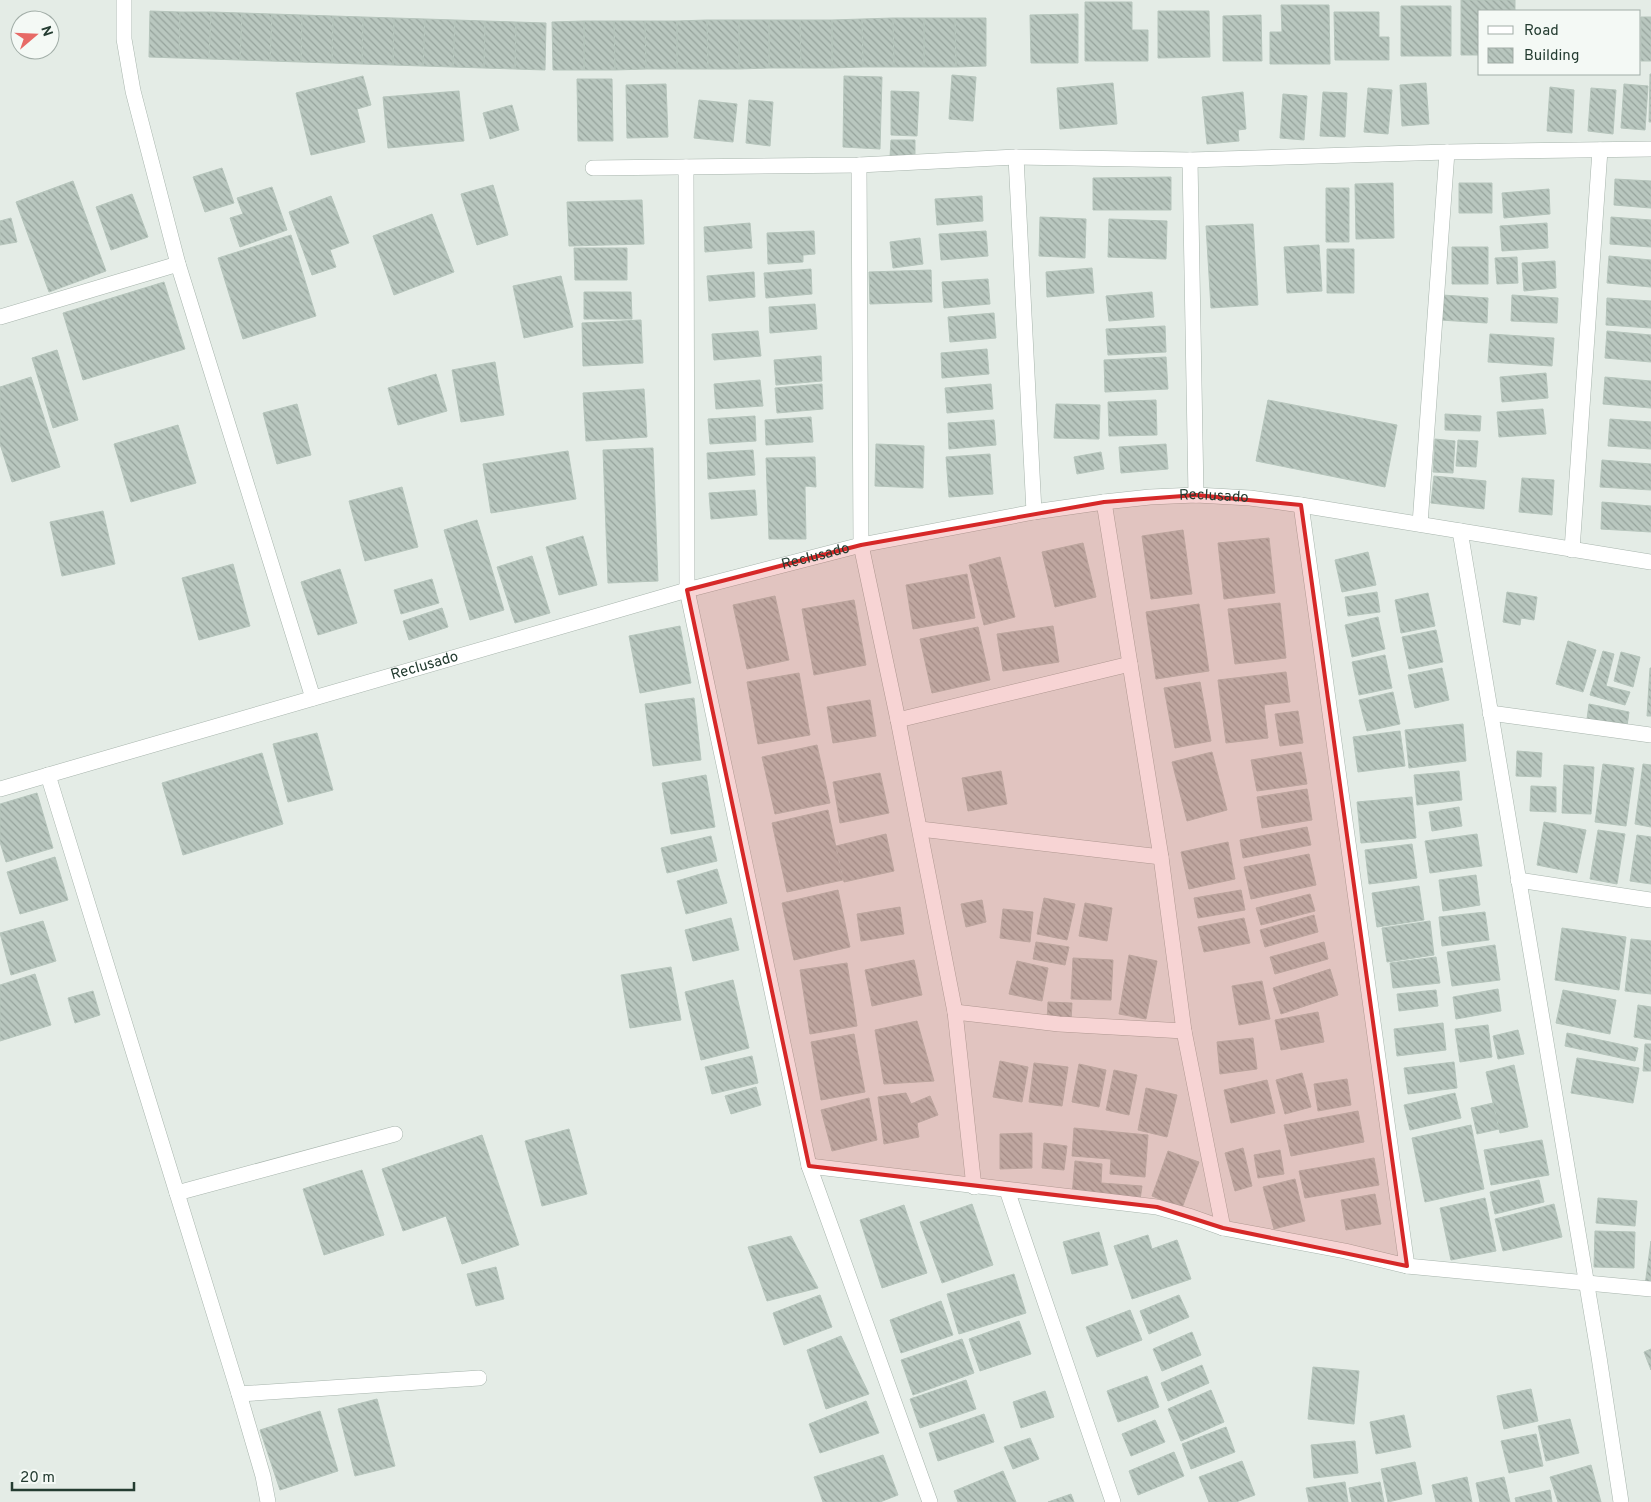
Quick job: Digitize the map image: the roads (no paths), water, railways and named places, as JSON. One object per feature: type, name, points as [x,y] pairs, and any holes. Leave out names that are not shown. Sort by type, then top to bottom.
[{"type":"street","points":[[124,0],[124,39],[133,91],[178,264],[313,698]]},
{"type":"street","points":[[592,168],[859,165],[1016,157],[1190,160],[1447,152],[1651,149]]},
{"type":"street","points":[[1572,550],[1600,150]]},
{"type":"street","points":[[1420,524],[1447,152]]},
{"type":"street","points":[[1016,157],[1034,512]]},
{"type":"street","points":[[1190,160],[1196,495]]},
{"type":"street","points":[[859,165],[861,545],[920,829],[955,1012],[974,1187]]},
{"type":"street","points":[[686,167],[687,590],[809,1166],[930,1502]]},
{"type":"street","points":[[0,317],[178,264]]},
{"type":"street","name":"Reclusado","points":[[0,789],[687,590],[861,545],[1034,512],[1104,502],[1196,495],[1250,498],[1301,504],[1651,562]]},
{"type":"street","points":[[1104,502],[1161,857],[1184,1031],[1223,1228]]},
{"type":"street","points":[[1301,504],[1407,1266]]},
{"type":"street","points":[[1460,531],[1622,1502]]},
{"type":"street","points":[[898,720],[1130,664]]},
{"type":"street","points":[[1490,713],[1651,735]]},
{"type":"street","points":[[48,775],[239,1394],[263,1476],[268,1502]]},
{"type":"street","points":[[920,829],[1161,857]]},
{"type":"street","points":[[1518,880],[1651,900]]},
{"type":"street","points":[[955,1012],[1059,1024],[1184,1031]]},
{"type":"street","points":[[177,1193],[395,1134]]},
{"type":"street","points":[[809,1166],[974,1187],[1157,1207],[1223,1228],[1345,1251],[1407,1266],[1651,1289]]},
{"type":"street","points":[[1007,1190],[1113,1502]]},
{"type":"street","points":[[239,1394],[480,1378]]}]
